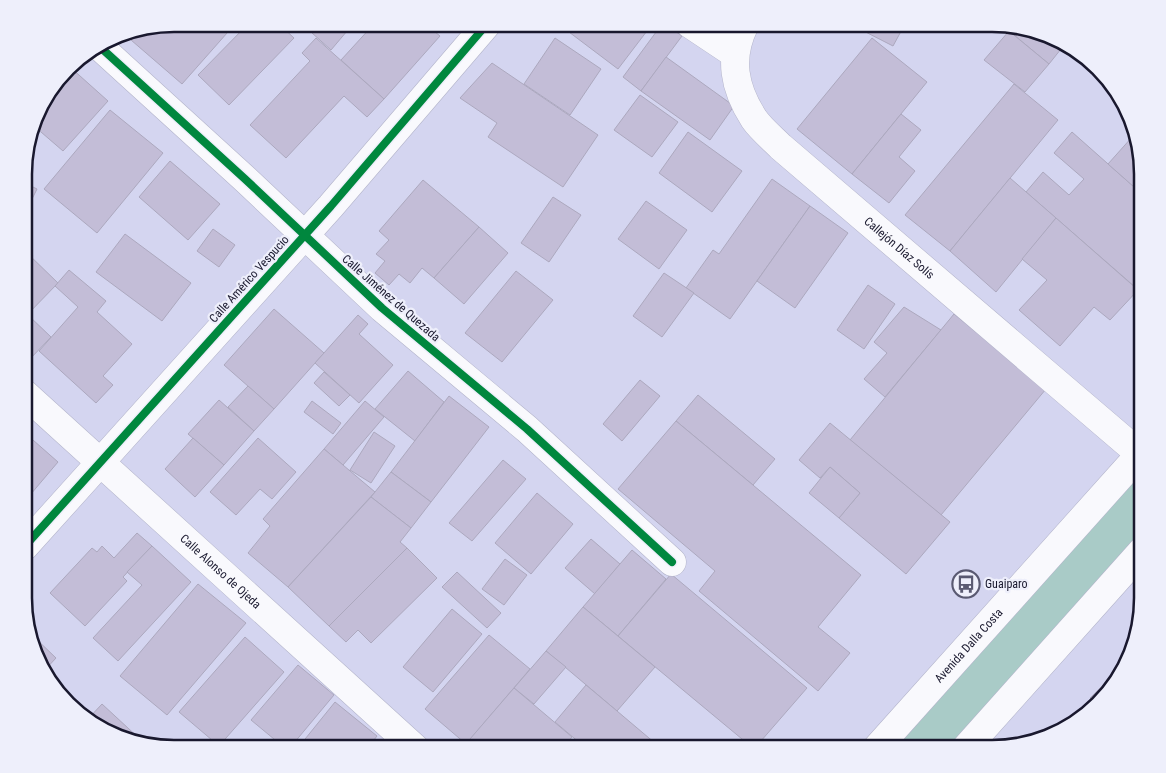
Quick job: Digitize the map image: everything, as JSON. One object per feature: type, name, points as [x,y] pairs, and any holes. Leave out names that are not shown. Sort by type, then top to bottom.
[{"type":"street","name":"Calle Américo Vespucio","points":[[32,538],[331,206],[479,33]]},
{"type":"street","points":[[704,33],[735,54]]},
{"type":"street","name":"Callejón Díaz Solís","points":[[740,33],[735,54],[737,82],[755,120],[781,147],[1133,446]]},
{"type":"street","name":"Calle Jiménez de Quezada","points":[[104,51],[382,308],[527,429],[672,562]]},
{"type":"street","name":"Calle Alonso de Ojeda","points":[[32,400],[406,740]]},
{"type":"street","name":"Avenida Dalla Costa","points":[[884,740],[1133,462]]},
{"type":"street","points":[[973,740],[1133,561]]},
{"type":"green space","points":[[1133,462],[1133,561],[973,740],[884,740]]},
{"type":"building","points":[[165,33],[227,33],[182,84],[131,40],[146,35]]},
{"type":"building","points":[[239,33],[289,33],[294,38],[229,105],[198,75]]},
{"type":"building","points":[[312,33],[345,33],[331,50]]},
{"type":"building","points":[[366,33],[436,33],[440,36],[384,99],[341,60]]},
{"type":"building","points":[[570,33],[645,33],[618,69]]},
{"type":"building","points":[[655,33],[678,33],[682,36],[641,91],[623,77]]},
{"type":"building","points":[[868,33],[900,33],[893,46]]},
{"type":"building","points":[[1007,34],[1010,34],[1013,34],[1049,64],[1025,92],[984,60]]},
{"type":"building","points":[[1013,34],[1037,40],[1060,50],[1049,64]]},
{"type":"building","points":[[316,38],[384,99],[367,117],[344,96],[286,158],[250,125],[310,61],[302,53]]},
{"type":"building","points":[[555,38],[601,69],[570,115],[524,84]]},
{"type":"building","points":[[872,38],[927,82],[852,174],[797,129]]},
{"type":"building","points":[[666,57],[734,106],[710,140],[641,91]]},
{"type":"building","points":[[492,63],[598,135],[563,187],[488,137],[497,123],[460,98]]},
{"type":"building","points":[[76,73],[108,101],[63,151],[39,131],[51,103]]},
{"type":"building","points":[[1014,84],[1058,120],[950,251],[905,215]]},
{"type":"building","points":[[640,95],[678,122],[652,157],[614,130]]},
{"type":"building","points":[[110,110],[163,153],[97,233],[44,189]]},
{"type":"building","points":[[901,114],[921,130],[899,157],[915,171],[889,203],[852,174]]},
{"type":"building","points":[[688,132],[742,171],[712,212],[659,173]]},
{"type":"building","points":[[1072,132],[1133,186],[1133,285],[1026,192],[1043,172],[1069,195],[1084,179],[1054,153]]},
{"type":"building","points":[[1129,140],[1133,165],[1133,186],[1108,164]]},
{"type":"building","points":[[170,161],[220,204],[188,240],[139,197]]},
{"type":"building","points":[[1010,178],[1056,218],[996,292],[950,251]]},
{"type":"building","points":[[772,179],[810,206],[730,319],[686,288],[713,250],[719,254]]},
{"type":"building","points":[[423,180],[479,227],[434,278],[422,268],[410,283],[399,274],[389,285],[375,273],[385,261],[376,254],[389,240],[379,231]]},
{"type":"building","points":[[32,186],[37,189],[32,199]]},
{"type":"building","points":[[553,197],[581,215],[549,262],[521,243]]},
{"type":"building","points":[[646,201],[687,230],[659,269],[618,239]]},
{"type":"building","points":[[810,206],[848,233],[795,308],[757,281]]},
{"type":"building","points":[[1056,218],[1133,286],[1133,295],[1110,320],[1094,307],[1060,346],[1019,310],[1047,280],[1022,259]]},
{"type":"building","points":[[479,227],[508,253],[464,304],[434,278]]},
{"type":"building","points":[[213,229],[235,245],[219,267],[197,251]]},
{"type":"building","points":[[125,234],[191,283],[162,321],[96,272]]},
{"type":"building","points":[[32,258],[58,283],[32,310]]},
{"type":"building","points":[[69,270],[106,301],[97,312],[132,344],[103,376],[113,385],[96,403],[39,351],[78,307],[55,286]]},
{"type":"building","points":[[516,271],[553,300],[502,362],[465,333]]},
{"type":"building","points":[[664,273],[694,293],[662,337],[633,316]]},
{"type":"building","points":[[868,285],[895,304],[864,349],[837,330]]},
{"type":"building","points":[[904,307],[941,330],[885,397],[864,379],[887,353],[874,342]]},
{"type":"building","points":[[274,309],[324,353],[274,409],[224,365]]},
{"type":"building","points":[[954,314],[1046,389],[941,515],[850,440]]},
{"type":"building","points":[[358,315],[368,324],[359,334],[393,365],[359,403],[315,363]]},
{"type":"building","points":[[32,319],[51,337],[32,357]]},
{"type":"building","points":[[408,371],[444,402],[415,441],[375,409]]},
{"type":"building","points":[[324,372],[350,395],[339,406],[314,383]]},
{"type":"building","points":[[640,380],[660,396],[622,441],[603,424]]},
{"type":"building","points":[[248,386],[274,409],[254,431],[228,407]]},
{"type":"building","points":[[698,395],[775,459],[753,485],[676,421]]},
{"type":"building","points":[[449,396],[489,427],[431,502],[391,472]]},
{"type":"building","points":[[219,400],[254,431],[224,465],[188,434]]},
{"type":"building","points":[[312,401],[341,423],[333,434],[304,412]]},
{"type":"building","points":[[365,401],[384,417],[343,465],[324,449]]},
{"type":"building","points":[[676,421],[861,575],[818,627],[850,653],[818,691],[699,591],[715,571],[618,489]]},
{"type":"building","points":[[830,423],[950,522],[906,574],[839,518],[860,493],[830,467],[820,478],[799,460]]},
{"type":"building","points":[[374,432],[395,446],[371,483],[350,470]]},
{"type":"building","points":[[193,438],[224,465],[195,497],[165,469]]},
{"type":"building","points":[[258,438],[296,472],[272,499],[260,489],[236,515],[210,492]]},
{"type":"building","points":[[32,439],[58,462],[32,493]]},
{"type":"building","points":[[324,449],[375,492],[288,587],[248,553],[270,526],[263,519]]},
{"type":"building","points":[[503,460],[526,479],[472,541],[449,523]]},
{"type":"building","points":[[830,467],[860,493],[839,518],[809,493]]},
{"type":"building","points":[[391,472],[431,502],[411,528],[371,497]]},
{"type":"building","points":[[537,493],[573,524],[531,574],[495,543]]},
{"type":"building","points":[[371,497],[411,528],[400,542],[407,548],[329,626],[288,587]]},
{"type":"building","points":[[137,533],[152,546],[123,577],[127,581],[85,626],[50,593],[92,548],[97,552],[102,546],[114,558]]},
{"type":"building","points":[[591,539],[620,564],[595,594],[565,568]]},
{"type":"building","points":[[152,546],[191,582],[118,661],[93,638],[142,585],[127,572]]},
{"type":"building","points":[[407,548],[437,578],[371,643],[358,630],[346,642],[329,626]]},
{"type":"building","points":[[632,550],[666,579],[618,636],[583,607]]},
{"type":"building","points":[[505,559],[527,575],[504,605],[482,589]]},
{"type":"building","points":[[457,572],[501,613],[487,628],[442,587]]},
{"type":"building","points":[[671,574],[807,688],[762,740],[743,740],[618,636]]},
{"type":"building","points":[[198,584],[246,623],[167,715],[120,676]]},
{"type":"building","points":[[583,607],[655,667],[617,711],[546,651]]},
{"type":"building","points":[[452,609],[482,634],[433,692],[403,667]]},
{"type":"building","points":[[489,635],[530,669],[469,740],[461,740],[425,709]]},
{"type":"building","points":[[245,637],[284,672],[224,740],[212,740],[179,712]]},
{"type":"building","points":[[39,642],[56,658],[49,666]]},
{"type":"building","points":[[546,651],[566,667],[534,704],[514,688]]},
{"type":"building","points":[[298,665],[334,695],[296,740],[275,740],[251,720]]},
{"type":"building","points":[[1107,682],[1091,699],[1090,698]]},
{"type":"building","points":[[586,685],[651,740],[576,740],[555,722]]},
{"type":"building","points":[[514,688],[572,737],[570,740],[470,739]]},
{"type":"building","points":[[335,702],[377,736],[374,740],[304,740]]},
{"type":"building","points":[[102,704],[136,736],[111,726],[92,715]]},
{"type":"cycle path","points":[[32,538],[331,206],[479,33]]},
{"type":"cycle path","points":[[104,51],[245,179],[382,308],[527,429],[672,562]]},
{"type":"place","name":"Guaiparo","points":[[966,584]]}]
